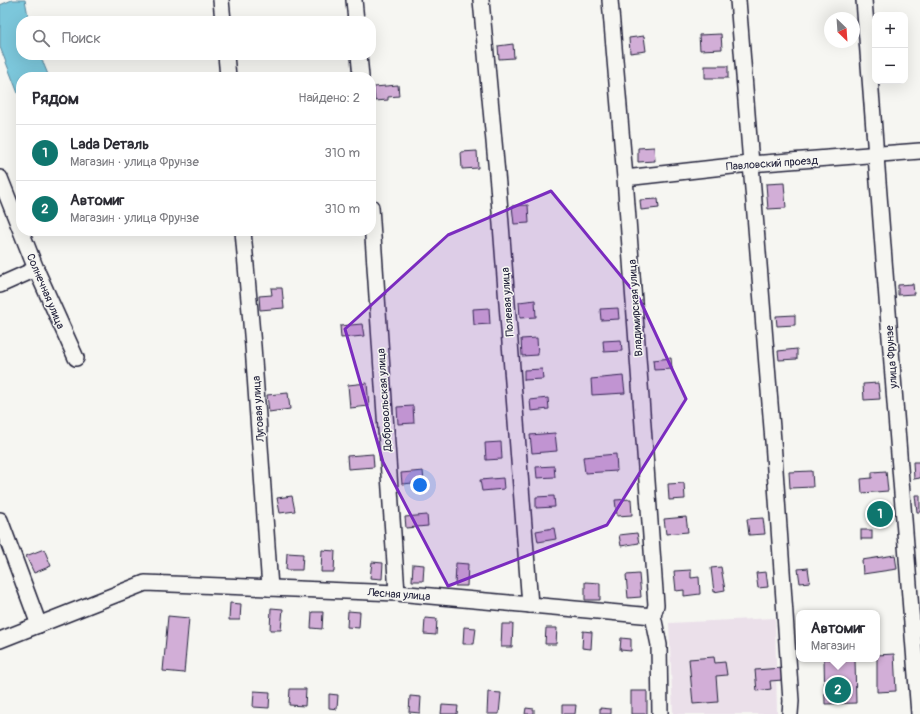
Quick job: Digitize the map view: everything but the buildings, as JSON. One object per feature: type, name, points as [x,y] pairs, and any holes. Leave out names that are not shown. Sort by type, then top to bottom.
[{"type":"street","points":[[221,0],[223,16]]},
{"type":"street","points":[[354,0],[356,16]]},
{"type":"street","name":"Полевая улица","points":[[481,0],[498,185],[530,605]]},
{"type":"street","name":"Владимирская улица","points":[[610,0],[625,178],[656,605],[653,616],[659,645],[660,714]]},
{"type":"street","points":[[738,0],[773,440],[791,701],[790,714]]},
{"type":"street","name":"улица Фрунзе","points":[[864,0],[919,714]]},
{"type":"street","points":[[226,60],[228,72]]},
{"type":"street","points":[[359,60],[360,72]]},
{"type":"street","name":"Павловский проезд","points":[[625,178],[750,164],[920,152]]},
{"type":"street","name":"Солнечная улица","points":[[0,178],[16,218]]},
{"type":"street","name":"Солнечная улица","points":[[23,236],[76,358]]},
{"type":"street","name":"Луговая улица","points":[[243,236],[254,346],[270,588]]},
{"type":"street","name":"Добровольская улица","points":[[373,236],[397,593]]},
{"type":"street","points":[[0,285],[36,269]]},
{"type":"street","points":[[0,520],[39,625],[0,640]]},
{"type":"street","name":"Лесная улица","points":[[39,625],[145,583],[397,593],[653,616]]},
{"type":"highlighted area","points":[[551,191],[639,298],[686,399],[607,525],[448,586],[383,462],[345,329],[448,235]]},
{"type":"shaded area","points":[[775,618],[777,714],[673,714],[669,623]]},
{"type":"water","points":[[12,0],[25,0],[28,16],[16,16],[16,60],[42,60],[47,72],[16,72],[16,88],[0,47],[0,5]]},
{"type":"place","name":"Lada Dеталь","points":[[880,514]]},
{"type":"place","name":"Автомиг","points":[[838,690]]}]
